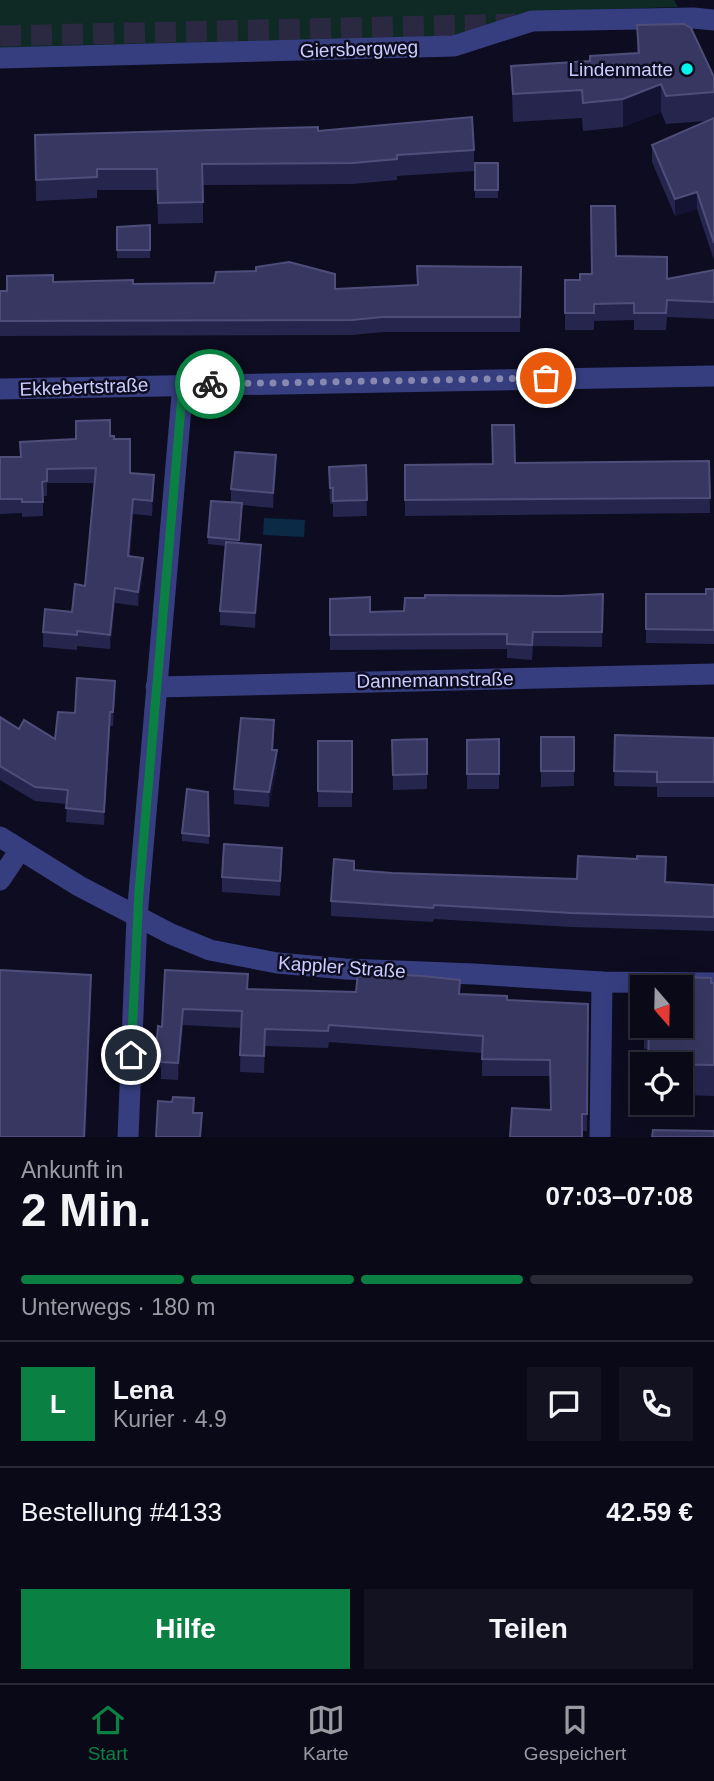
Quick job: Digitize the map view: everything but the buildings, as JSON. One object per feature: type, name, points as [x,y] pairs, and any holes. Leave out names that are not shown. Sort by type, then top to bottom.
[{"type":"street","name":"Giersbergweg","points":[[0,58],[454,46],[532,21],[694,18],[714,20]]},
{"type":"street","name":"Ekkebertstraße","points":[[0,389],[714,376]]},
{"type":"street","points":[[128,1137],[137,917],[183,384]]},
{"type":"street","name":"Dannemannstraße","points":[[156,687],[714,674]]},
{"type":"street","name":"Kappler Straße","points":[[0,837],[79,886],[171,934],[210,950],[277,963],[346,970],[602,982],[714,983]]},
{"type":"street","points":[[0,880],[20,850]]},
{"type":"street","points":[[600,1137],[602,982]]},
{"type":"green space","points":[[0,0],[674,0],[678,7],[530,12],[450,36],[0,51]]},
{"type":"water","points":[[264,518],[305,520],[304,537],[263,535]]},
{"type":"tunnel","points":[[0,36],[516,24]]},
{"type":"way so far","points":[[210,384],[546,378]]},
{"type":"place","name":"Lindenmatte","points":[[687,69]]},
{"type":"route","points":[[131,1055],[137,917],[183,384],[210,384]]}]
